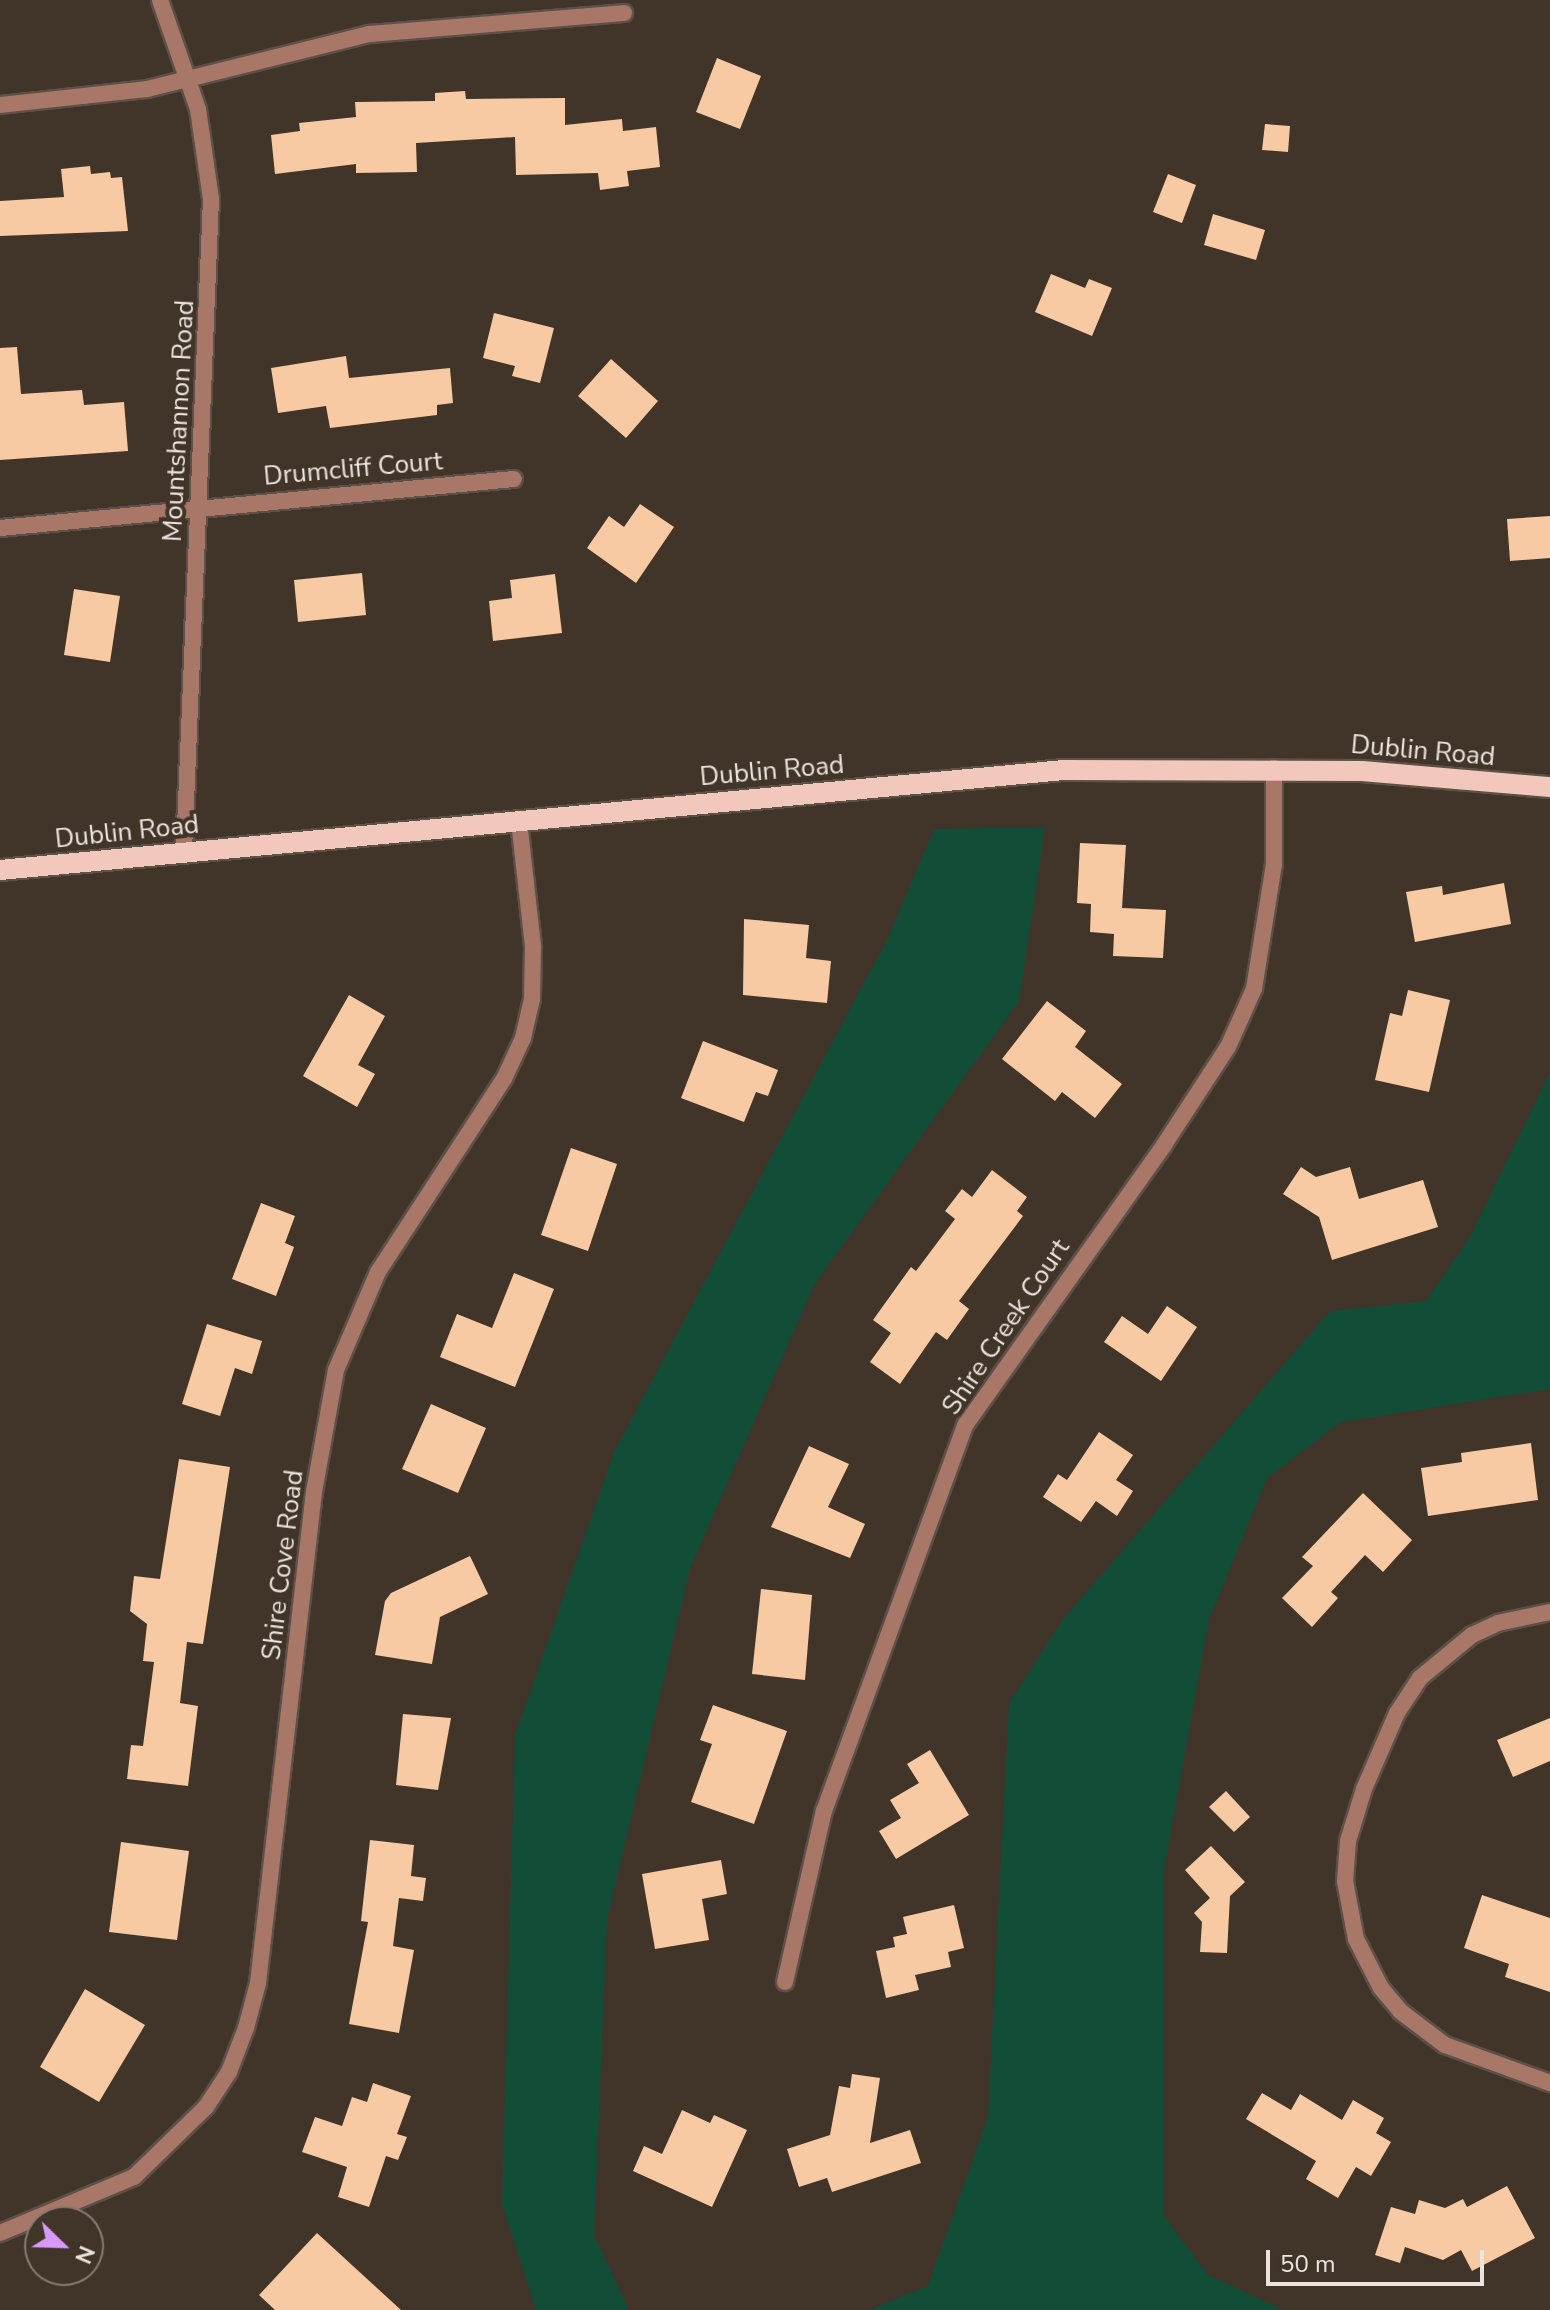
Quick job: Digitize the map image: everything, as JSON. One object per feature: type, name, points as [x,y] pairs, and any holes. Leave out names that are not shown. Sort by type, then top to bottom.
[{"type":"main road","name":"Dublin Road","points":[[0,870],[1063,770],[1274,768],[1550,787]]},
{"type":"street","name":"Mountshannon Road","points":[[160,0],[190,79],[211,199],[211,286],[197,508],[184,852]]},
{"type":"street","points":[[0,105],[190,79],[369,34],[624,13]]},
{"type":"street","name":"Drumcliff Court","points":[[0,528],[514,479]]},
{"type":"street","name":"Shire Creek Court","points":[[785,1982],[824,1811],[966,1424],[1172,1133],[1228,1047],[1254,989],[1274,864],[1274,768]]},
{"type":"street","name":"Shire Cove Road","points":[[0,2233],[143,2169],[206,2107],[229,2072],[246,2028],[258,1983],[314,1492],[336,1370],[378,1272],[504,1079],[523,1038],[532,999],[533,946],[519,822]]},
{"type":"street","points":[[1550,1612],[1498,1623],[1445,1652],[1397,1713],[1364,1789],[1348,1841],[1345,1881],[1356,1939],[1381,1988],[1400,2011],[1445,2045],[1550,2083]]},
{"type":"green space","points":[[1045,827],[1019,1001],[814,1285],[690,1568],[607,1919],[594,2235],[629,2310],[536,2310],[502,2204],[515,1735],[615,1450],[889,936],[934,829]]},
{"type":"green space","points":[[1550,1072],[1550,1389],[1341,1422],[1267,1478],[1209,1619],[1163,1875],[1163,2215],[1208,2275],[1283,2310],[869,2310],[928,2286],[988,2117],[1009,1703],[1064,1618],[1330,1311],[1426,1301],[1470,1237]]},
{"type":"building","points":[[717,58],[761,76],[740,129],[696,112]]},
{"type":"building","points":[[465,91],[466,99],[565,98],[565,125],[622,119],[623,131],[656,127],[660,167],[627,171],[629,186],[600,190],[598,173],[516,175],[515,137],[416,143],[417,172],[356,173],[356,164],[275,174],[271,135],[300,131],[299,123],[356,117],[355,102],[435,101],[435,93]]},
{"type":"building","points":[[1265,124],[1290,126],[1288,152],[1262,150]]},
{"type":"building","points":[[90,166],[91,174],[110,172],[111,178],[122,177],[128,231],[0,236],[0,201],[64,197],[61,169]]},
{"type":"building","points":[[1168,174],[1196,185],[1182,223],[1153,212]]},
{"type":"building","points":[[1213,214],[1265,230],[1256,260],[1204,245]]},
{"type":"building","points":[[1051,274],[1085,288],[1089,279],[1112,288],[1092,336],[1035,312]]},
{"type":"building","points":[[494,313],[554,328],[540,383],[512,376],[515,366],[483,358]]},
{"type":"building","points":[[17,347],[21,394],[82,390],[84,405],[124,402],[128,451],[0,460],[0,348]]},
{"type":"building","points":[[346,356],[349,378],[450,368],[453,403],[437,405],[437,415],[330,428],[326,406],[278,413],[271,368]]},
{"type":"building","points":[[611,359],[658,401],[626,438],[578,396]]},
{"type":"building","points":[[640,504],[674,527],[636,583],[587,548],[609,516],[624,527]]},
{"type":"building","points":[[1550,516],[1550,558],[1510,561],[1507,519]]},
{"type":"building","points":[[362,573],[366,615],[298,622],[294,580]]},
{"type":"building","points":[[555,574],[562,633],[493,641],[489,601],[512,598],[510,580]]},
{"type":"building","points":[[74,589],[120,596],[110,662],[64,655]]},
{"type":"building","points":[[1080,843],[1126,845],[1122,908],[1166,910],[1163,958],[1113,956],[1114,934],[1090,932],[1091,904],[1077,903]]},
{"type":"building","points":[[1504,883],[1511,924],[1415,942],[1406,892],[1442,886],[1443,895]]},
{"type":"building","points":[[744,919],[809,925],[806,958],[831,961],[827,1003],[743,995]]},
{"type":"building","points":[[1408,990],[1450,1000],[1429,1092],[1375,1080],[1390,1013],[1402,1016]]},
{"type":"building","points":[[349,995],[385,1016],[358,1065],[375,1074],[357,1107],[303,1076]]},
{"type":"building","points":[[1047,1001],[1086,1031],[1075,1047],[1122,1084],[1095,1118],[1062,1092],[1055,1101],[1002,1059]]},
{"type":"building","points":[[703,1041],[778,1070],[768,1096],[756,1092],[744,1122],[681,1098]]},
{"type":"building","points":[[571,1148],[617,1164],[588,1251],[541,1235]]},
{"type":"building","points":[[1301,1167],[1316,1177],[1350,1167],[1359,1199],[1423,1180],[1438,1227],[1332,1260],[1319,1217],[1283,1194]]},
{"type":"building","points":[[992,1170],[1027,1197],[1017,1211],[1023,1216],[959,1301],[969,1309],[947,1340],[936,1332],[900,1384],[870,1362],[891,1333],[873,1320],[911,1267],[916,1271],[955,1219],[945,1211],[962,1189],[972,1197]]},
{"type":"building","points":[[261,1203],[295,1216],[285,1243],[294,1247],[276,1296],[232,1279]]},
{"type":"building","points":[[514,1273],[554,1289],[515,1387],[440,1357],[457,1314],[492,1328]]},
{"type":"building","points":[[1167,1306],[1197,1327],[1161,1381],[1104,1342],[1122,1316],[1148,1334]]},
{"type":"building","points":[[207,1324],[262,1341],[252,1374],[235,1368],[220,1416],[182,1404]]},
{"type":"building","points":[[431,1404],[486,1428],[458,1493],[402,1469]]},
{"type":"building","points":[[1099,1432],[1133,1455],[1116,1480],[1133,1491],[1117,1516],[1096,1501],[1081,1522],[1043,1497],[1058,1474],[1067,1480]]},
{"type":"building","points":[[1531,1443],[1538,1500],[1428,1516],[1421,1468],[1462,1462],[1461,1453]]},
{"type":"building","points":[[809,1446],[849,1464],[828,1507],[865,1524],[850,1558],[771,1527]]},
{"type":"building","points":[[179,1459],[230,1467],[203,1644],[187,1642],[180,1703],[198,1706],[188,1786],[127,1779],[131,1745],[143,1746],[154,1662],[143,1661],[147,1624],[130,1611],[134,1576],[160,1579]]},
{"type":"building","points":[[1363,1493],[1412,1540],[1383,1572],[1365,1555],[1331,1592],[1338,1598],[1312,1627],[1282,1598],[1313,1566],[1302,1557]]},
{"type":"building","points":[[470,1556],[488,1594],[440,1617],[432,1664],[375,1655],[385,1601],[391,1593]]},
{"type":"building","points":[[761,1589],[812,1595],[805,1680],[752,1674]]},
{"type":"building","points":[[713,1705],[787,1731],[754,1824],[691,1802],[712,1744],[700,1740]]},
{"type":"building","points":[[403,1714],[451,1718],[438,1790],[396,1785]]},
{"type":"building","points":[[1550,1718],[1550,1761],[1513,1777],[1497,1740]]},
{"type":"building","points":[[930,1750],[969,1815],[896,1859],[879,1831],[901,1818],[890,1800],[919,1783],[907,1764]]},
{"type":"building","points":[[1226,1791],[1250,1817],[1234,1832],[1209,1807]]},
{"type":"building","points":[[370,1840],[414,1845],[411,1876],[426,1878],[423,1901],[399,1898],[393,1946],[414,1950],[399,2033],[349,2024],[368,1922],[361,1921]]},
{"type":"building","points":[[121,1842],[189,1851],[177,1940],[109,1932]]},
{"type":"building","points":[[1211,1846],[1245,1882],[1230,1896],[1227,1953],[1200,1952],[1202,1922],[1194,1913],[1210,1898],[1185,1870]]},
{"type":"building","points":[[721,1860],[727,1894],[702,1899],[709,1940],[655,1949],[642,1874]]},
{"type":"building","points":[[1482,1895],[1550,1918],[1550,1992],[1505,1977],[1509,1964],[1464,1948]]},
{"type":"building","points":[[954,1905],[964,1948],[948,1952],[951,1967],[915,1975],[919,1990],[886,1998],[876,1951],[895,1947],[893,1937],[907,1934],[903,1917]]},
{"type":"building","points":[[85,1989],[145,2025],[99,2102],[40,2067]]},
{"type":"building","points":[[852,2074],[880,2078],[870,2143],[910,2130],[921,2163],[832,2192],[827,2178],[799,2187],[787,2149],[830,2135],[839,2086],[850,2088]]},
{"type":"building","points":[[373,2083],[411,2096],[397,2134],[407,2137],[398,2160],[386,2156],[369,2207],[338,2197],[347,2167],[302,2152],[315,2117],[342,2126],[352,2097],[367,2102]]},
{"type":"building","points":[[1262,2093],[1291,2110],[1300,2094],[1342,2120],[1353,2100],[1384,2118],[1376,2133],[1391,2142],[1371,2176],[1356,2167],[1338,2198],[1306,2179],[1316,2161],[1246,2119]]},
{"type":"building","points":[[682,2110],[710,2123],[714,2115],[747,2130],[712,2207],[633,2171],[644,2146],[662,2154]]},
{"type":"building","points":[[1507,2186],[1535,2238],[1472,2271],[1461,2250],[1443,2260],[1405,2247],[1400,2263],[1375,2255],[1391,2207],[1415,2214],[1419,2200],[1445,2208],[1463,2199],[1467,2207]]},
{"type":"building","points":[[317,2233],[401,2310],[275,2310],[259,2295]]}]
